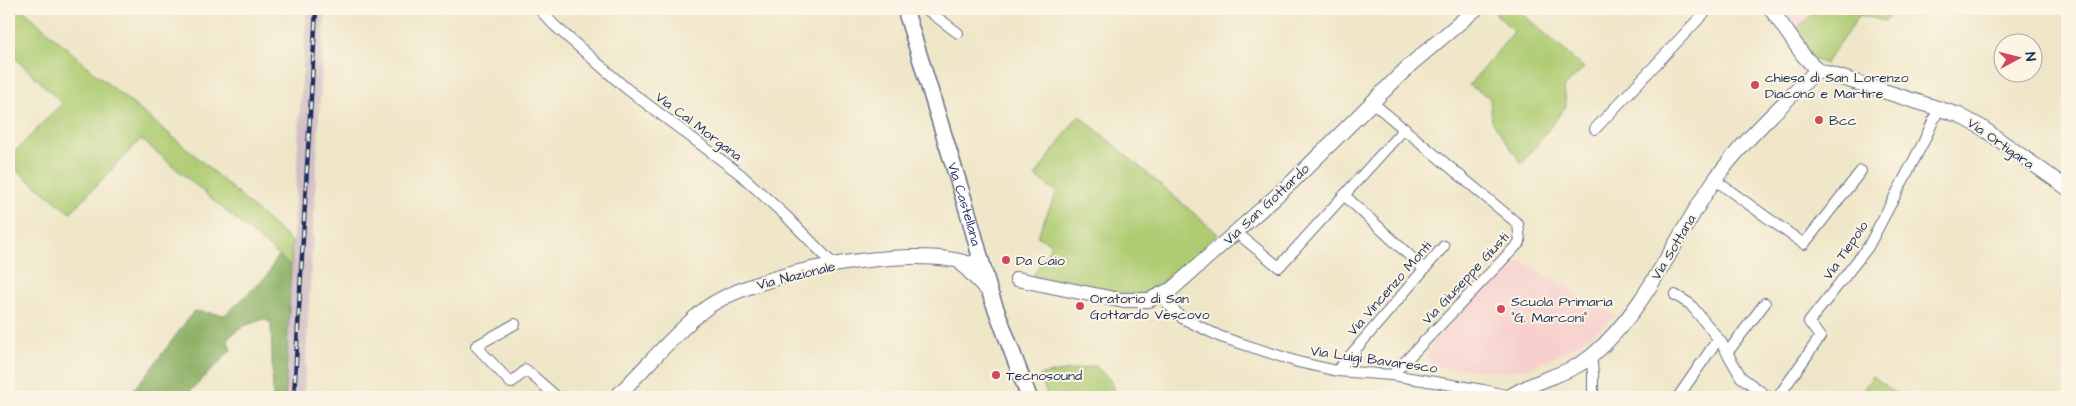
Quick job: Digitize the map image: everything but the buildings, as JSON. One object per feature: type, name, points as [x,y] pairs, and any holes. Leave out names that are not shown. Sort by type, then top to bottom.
[{"type":"main road","name":"Via Castellana","points":[[905,9],[969,216],[990,293],[1029,397]]},
{"type":"street","name":"Via Cal Morgana","points":[[539,9],[554,25],[627,89],[740,174],[787,217],[832,263],[842,264]]},
{"type":"street","points":[[926,9],[958,33]]},
{"type":"street","name":"Via San Gottardo","points":[[1017,279],[1119,300],[1149,300],[1172,289],[1237,233],[1410,65],[1476,9]]},
{"type":"street","points":[[1595,129],[1708,9]]},
{"type":"street","points":[[1771,9],[1803,55],[1817,70]]},
{"type":"street","name":"Via Ortigara","points":[[1817,70],[1959,114],[1981,127],[2067,188]]},
{"type":"street","name":"Via Sottana","points":[[1510,397],[1553,377],[1591,356],[1609,340],[1633,311],[1715,180],[1739,149],[1817,70]]},
{"type":"street","name":"Via Giuseppe Giusti","points":[[1372,103],[1405,128],[1518,224],[1520,242],[1392,375]]},
{"type":"street","name":"Via Tiepolo","points":[[1778,397],[1820,337],[1809,322],[1868,247],[1939,108]]},
{"type":"street","points":[[1237,233],[1279,266],[1405,128]]},
{"type":"street","points":[[1715,180],[1804,244],[1861,171]]},
{"type":"street","points":[[1344,195],[1424,269]]},
{"type":"street","name":"Via Vincenzo Monti","points":[[1337,371],[1444,246]]},
{"type":"street","name":"Via Nazionale","points":[[624,394],[666,344],[706,308],[736,291],[768,280],[842,264],[908,257],[957,259],[970,264],[980,259]]},
{"type":"street","points":[[957,259],[990,293]]},
{"type":"street","name":"Via Luigi Bavaresco","points":[[1162,294],[1168,304],[1182,318],[1221,337],[1298,362],[1337,371],[1392,375],[1484,390],[1510,397]]},
{"type":"street","points":[[1675,295],[1690,304],[1720,340],[1741,377],[1768,397]]},
{"type":"street","points":[[1727,353],[1765,303]]},
{"type":"street","points":[[515,324],[476,346],[511,383],[526,370],[557,397]]},
{"type":"street","points":[[1678,397],[1714,345],[1720,340]]},
{"type":"street","points":[[1591,356],[1593,373],[1592,397]]},
{"type":"shaded area","points":[[307,9],[325,9],[304,397],[285,397],[299,123]]},
{"type":"shaded area","points":[[1776,9],[1818,9],[1793,32]]},
{"type":"shaded area","points":[[1520,260],[1616,316],[1584,340],[1532,367],[1498,372],[1431,366],[1427,355],[1433,343],[1506,262],[1512,270]]},
{"type":"green space","points":[[9,9],[22,9],[96,74],[190,151],[292,242],[291,266],[141,139],[70,213],[9,164],[9,158],[62,103],[9,52]]},
{"type":"green space","points":[[1491,9],[1517,9],[1584,68],[1564,86],[1566,106],[1522,164],[1492,121],[1490,98],[1469,85],[1514,32]]},
{"type":"green space","points":[[1818,9],[1895,9],[1885,21],[1860,15],[1825,64],[1816,60],[1793,32]]},
{"type":"green space","points":[[1079,115],[1218,234],[1157,288],[1145,295],[1106,292],[1033,276],[1052,244],[1037,236],[1057,192],[1035,176]]},
{"type":"green space","points":[[278,255],[291,266],[285,397],[273,397],[271,323],[264,319],[244,326],[227,338],[231,350],[185,397],[127,397],[150,370],[194,311],[225,315],[267,276]]},
{"type":"green space","points":[[1096,366],[1110,380],[1116,397],[1048,397],[1040,375]]},
{"type":"green space","points":[[1873,376],[1901,397],[1858,397]]},
{"type":"railway","points":[[294,397],[316,9]]},
{"type":"place","name":"chiesa di San Lorenzo Diacono e Martire","points":[[1755,85]]},
{"type":"place","name":"Bcc","points":[[1819,120]]},
{"type":"place","name":"Da Caio","points":[[1006,260]]},
{"type":"place","name":"Oratorio di San Gottardo Vescovo","points":[[1080,306]]},
{"type":"place","name":"Scuola Primaria \"G. Marconi\"","points":[[1501,309]]},
{"type":"place","name":"Tecnosound","points":[[996,375]]}]
